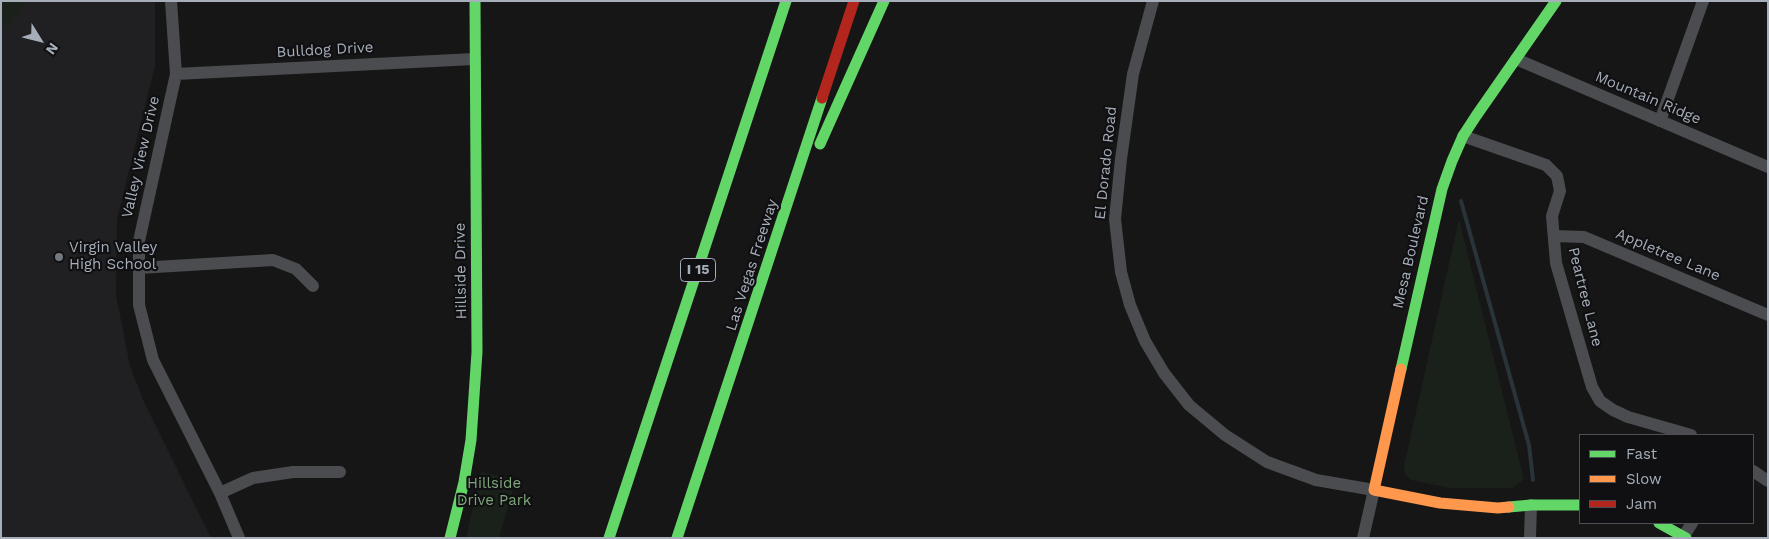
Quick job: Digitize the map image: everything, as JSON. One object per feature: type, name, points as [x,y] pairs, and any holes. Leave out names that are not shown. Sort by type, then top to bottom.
[{"type":"main road","name":"Hillside Drive","points":[[450,538],[464,482],[471,440],[477,352],[474,1]]},
{"type":"main road","name":"I 15","points":[[609,538],[786,1]]},
{"type":"main road","name":"Las Vegas Freeway","points":[[677,538],[854,1]]},
{"type":"main road","points":[[776,239],[871,34],[884,1]]},
{"type":"main road","name":"Mesa Boulevard","points":[[1374,490],[1442,189],[1452,161],[1463,136],[1556,1]]},
{"type":"main road","points":[[1374,490],[1440,503],[1498,508],[1531,505],[1579,505]]},
{"type":"main road","points":[[1662,524],[1685,537]]},
{"type":"street","name":"Valley View Drive","points":[[171,1],[176,74],[139,242],[139,305],[153,360],[220,493],[239,538]]},
{"type":"street","name":"El Dorado Road","points":[[1153,1],[1133,74],[1114,219],[1120,272],[1130,305],[1144,340],[1164,373],[1189,405],[1225,435],[1267,462],[1316,480],[1374,490]]},
{"type":"street","points":[[1660,121],[1704,1]]},
{"type":"street","name":"Bulldog Drive","points":[[176,74],[474,59]]},
{"type":"street","name":"Mountain Ridge","points":[[1516,59],[1660,121],[1767,164]]},
{"type":"street","name":"Peartree Lane","points":[[1463,136],[1546,165],[1557,176],[1560,191],[1552,216],[1556,263],[1592,387],[1600,401],[1613,410],[1688,434]]},
{"type":"street","name":"Appletree Lane","points":[[1554,236],[1584,237],[1768,315]]},
{"type":"street","points":[[139,268],[273,260],[296,269],[313,286]]},
{"type":"street","points":[[220,493],[253,478],[293,472],[340,472]]},
{"type":"street","points":[[1754,472],[1768,481]]},
{"type":"street","name":"Mesa Boulevard","points":[[1363,538],[1374,490]]},
{"type":"street","points":[[1530,538],[1531,505]]},
{"type":"street","points":[[1685,537],[1692,524]]},
{"type":"shaded area","name":"Virgin Valley High School","points":[[1,1],[155,1],[155,66],[117,219],[116,295],[130,366],[144,402],[211,538],[1,538]]},
{"type":"green space","points":[[1,1],[25,1],[9,26],[1,21]]},
{"type":"green space","points":[[1459,219],[1524,479],[1513,488],[1450,488],[1411,480],[1405,474],[1404,466]]},
{"type":"green space","name":"Hillside Drive Park","points":[[481,472],[508,478],[514,487],[499,538],[466,538]]},
{"type":"waterway","points":[[1461,201],[1529,445],[1533,480]]},
{"type":"traffic: fast","points":[[450,538],[464,482],[471,440],[477,352],[475,1]]},
{"type":"traffic: fast","points":[[609,538],[786,1]]},
{"type":"traffic: fast","points":[[820,144],[884,1]]},
{"type":"traffic: fast","points":[[1401,369],[1442,189],[1452,161],[1463,136],[1556,1]]},
{"type":"traffic: fast","points":[[677,538],[822,98]]},
{"type":"traffic: fast","points":[[1509,507],[1579,505]]},
{"type":"traffic: fast","points":[[1661,524],[1686,538]]},
{"type":"traffic: slow","points":[[1401,369],[1374,490],[1440,503],[1498,508],[1509,507]]},
{"type":"traffic: jam","points":[[822,98],[854,1]]},
{"type":"place","name":"Virgin Valley High School","points":[[59,257]]}]
